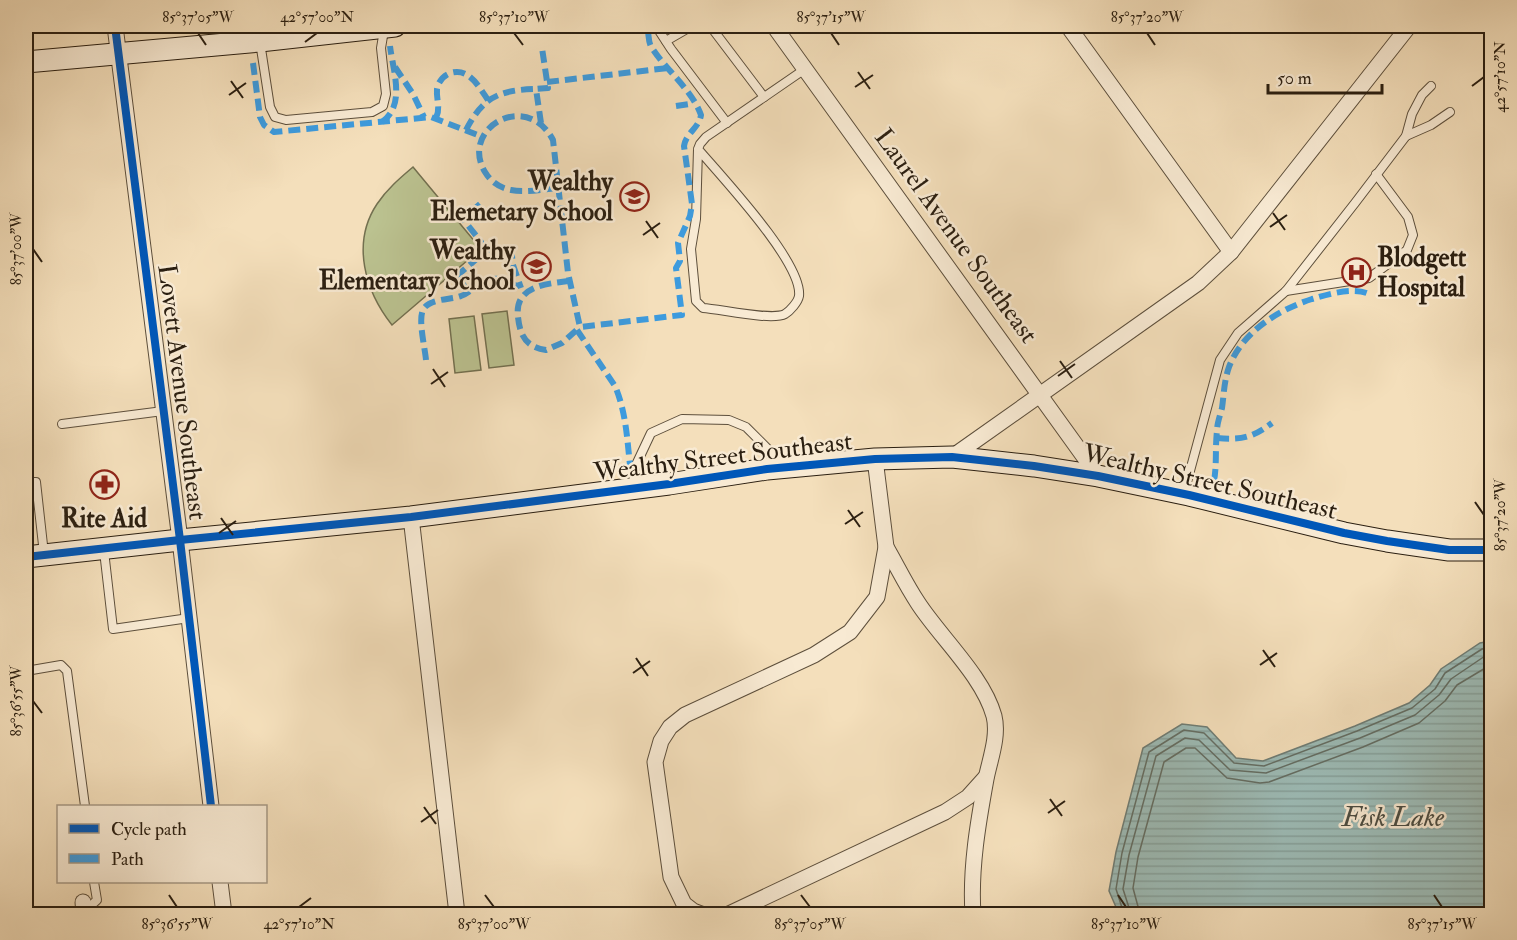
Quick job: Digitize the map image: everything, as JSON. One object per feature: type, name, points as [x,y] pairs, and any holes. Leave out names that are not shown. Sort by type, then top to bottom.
[{"type":"main road","points":[[26,62],[260,41],[390,26]]},
{"type":"main road","name":"Wealthy Street Southeast","points":[[35,556],[411,517],[776,468],[875,459],[952,456],[1034,465],[1098,476],[1376,539],[1449,550],[1491,550]]},
{"type":"street","name":"Lovett Avenue Southeast","points":[[115,26],[211,805]]},
{"type":"street","name":"Laurel Avenue Southeast","points":[[774,26],[1098,476]]},
{"type":"street","points":[[1068,26],[1231,252]]},
{"type":"street","points":[[952,456],[1198,283],[1231,252],[1409,26]]},
{"type":"street","points":[[701,915],[693,912],[684,904],[671,877],[655,762],[661,741],[670,727],[685,715],[814,655],[850,632],[877,597],[886,547],[875,459]]},
{"type":"street","points":[[411,517],[457,915]]},
{"type":"street","points":[[886,547],[918,603],[977,681],[994,717],[994,747],[986,777],[971,889],[973,915]]},
{"type":"street","points":[[729,915],[945,812],[968,797],[986,777]]},
{"type":"street","points":[[220,883],[224,915]]},
{"type":"lane","points":[[260,41],[270,107],[275,117],[286,120],[372,112],[382,106],[386,100],[381,48],[390,26]]},
{"type":"lane","points":[[656,26],[727,123]]},
{"type":"lane","points":[[666,41],[692,26],[711,27],[764,97]]},
{"type":"lane","points":[[698,149],[778,244],[798,285],[799,297],[784,314],[772,316],[699,306],[696,301],[691,249],[696,219],[698,149],[706,137],[805,69]]},
{"type":"lane","points":[[1184,494],[1220,360],[1238,333],[1286,291],[1406,136],[1412,114],[1422,95],[1431,86]]},
{"type":"lane","points":[[1406,136],[1431,125],[1450,112]]},
{"type":"lane","points":[[1286,291],[1369,278],[1407,250],[1413,235],[1408,217],[1376,174]]},
{"type":"lane","points":[[62,424],[163,411]]},
{"type":"lane","points":[[633,489],[635,467],[651,433],[682,419],[729,420],[746,427],[768,449],[776,468]]},
{"type":"lane","points":[[26,482],[36,483],[35,556]]},
{"type":"lane","points":[[104,548],[113,628],[189,618]]},
{"type":"lane","points":[[26,671],[62,664],[67,671],[86,805]]},
{"type":"lane","points":[[83,910],[97,900],[94,883]]},
{"type":"green space","points":[[413,167],[476,243],[475,254],[392,325],[383,312],[369,282],[363,250],[369,219],[377,204]]},
{"type":"green space","points":[[507,311],[514,365],[489,368],[482,314]]},
{"type":"green space","points":[[474,316],[481,370],[455,373],[449,319]]},
{"type":"water","name":"Fisk Lake","points":[[1491,641],[1491,914],[1119,914],[1109,891],[1116,852],[1143,748],[1182,724],[1207,727],[1236,758],[1263,761],[1409,703],[1430,685],[1441,669],[1480,643]]},
{"type":"marked path","points":[[558,188],[517,191],[503,188],[493,182],[485,172],[479,156],[481,142],[488,130],[499,121],[513,116],[527,117],[541,125],[553,140],[568,273],[580,327],[682,315],[676,268],[680,261],[678,243],[690,216],[692,204],[684,146],[701,115],[692,97],[652,48],[646,26]]},
{"type":"marked path","points":[[382,122],[389,115],[396,97],[390,46]]},
{"type":"marked path","points":[[541,123],[536,89],[548,88],[542,48]]},
{"type":"marked path","points":[[253,63],[260,117],[264,125],[274,132],[431,117],[483,137]]},
{"type":"marked path","points":[[395,67],[413,94],[424,117]]},
{"type":"marked path","points":[[547,82],[668,68]]},
{"type":"marked path","points":[[436,118],[439,82],[448,74],[461,72],[467,75],[477,84],[488,100]]},
{"type":"marked path","points":[[466,130],[479,110],[494,98],[512,91],[536,89]]},
{"type":"marked path","points":[[676,106],[693,101]]},
{"type":"marked path","points":[[468,293],[458,275],[480,256],[481,242],[463,219],[480,204]]},
{"type":"marked path","points":[[511,247],[513,265],[521,288]]},
{"type":"marked path","points":[[481,249],[511,251]]},
{"type":"marked path","points":[[426,360],[421,320],[423,310],[430,303],[461,296],[488,280],[505,280],[522,291]]},
{"type":"marked path","points":[[569,281],[545,285],[528,291],[518,305],[519,324],[525,340],[539,349],[546,350],[562,343],[580,327]]},
{"type":"marked path","points":[[1214,481],[1217,428],[1226,377],[1235,354],[1243,343],[1274,316],[1299,304],[1342,292],[1357,291],[1371,295]]},
{"type":"marked path","points":[[577,330],[615,386],[619,396],[624,415],[630,465]]},
{"type":"marked path","points":[[1217,438],[1246,437],[1272,423]]},
{"type":"cycle path","points":[[115,26],[211,805]]},
{"type":"cycle path","points":[[26,557],[411,517],[767,469],[875,459],[952,457],[1098,476],[1387,541],[1449,550],[1492,550]]},
{"type":"place","name":"Wealthy Elemetary School","points":[[634,197]]},
{"type":"place","name":"Wealthy Elementary School","points":[[536,266]]},
{"type":"place","name":"Blodgett Hospital","points":[[1356,273]]},
{"type":"place","name":"Rite Aid","points":[[104,485]]}]
